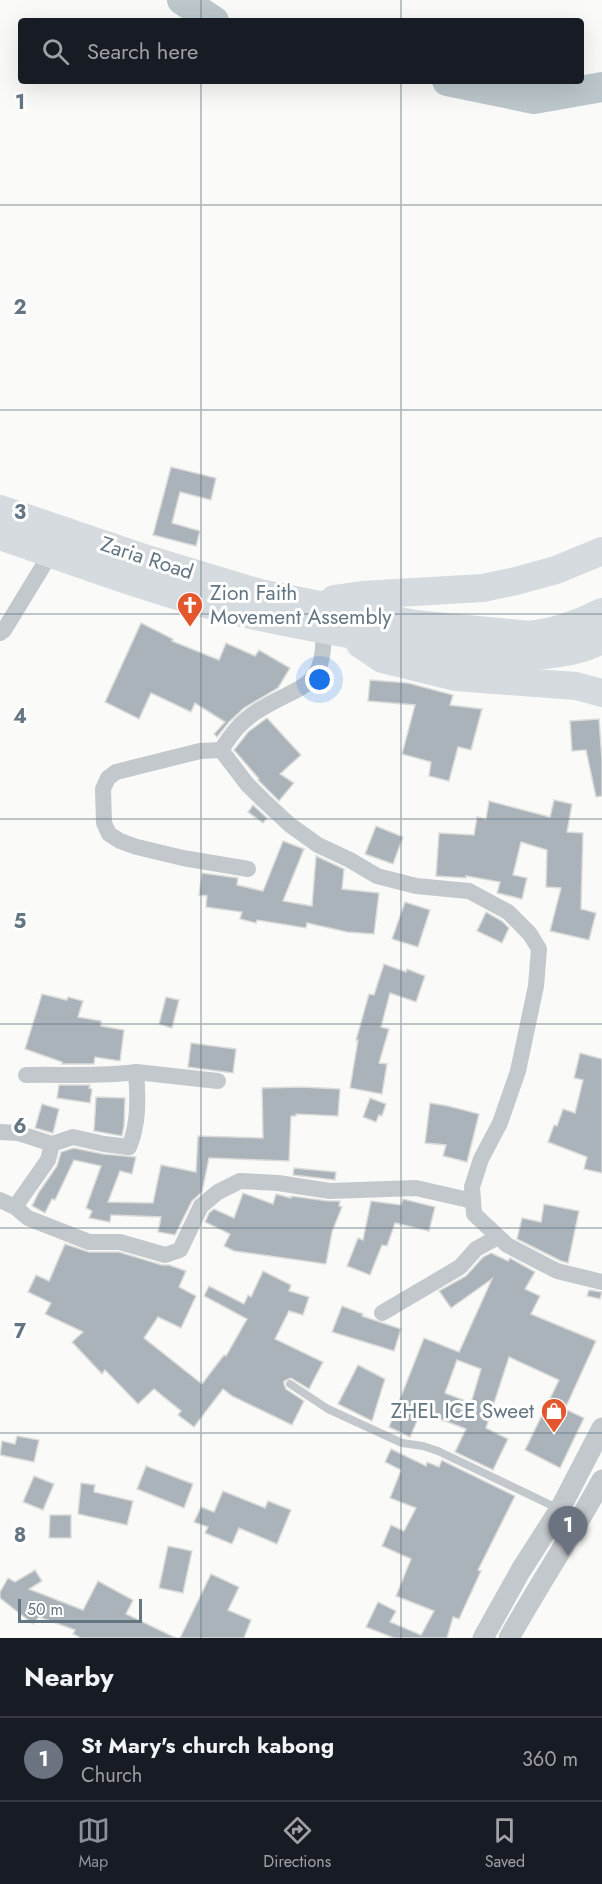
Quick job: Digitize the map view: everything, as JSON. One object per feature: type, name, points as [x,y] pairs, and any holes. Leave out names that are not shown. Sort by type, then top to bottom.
[{"type":"highway","name":"Zaria Road","points":[[0,509],[260,593],[414,624],[530,635],[594,630]]},
{"type":"highway","points":[[0,536],[154,589],[222,609],[434,649],[521,656],[563,653],[594,630]]},
{"type":"highway","points":[[308,602],[362,595],[483,588],[556,570],[602,551]]},
{"type":"highway","points":[[350,634],[367,650],[382,659],[456,677],[576,686],[602,693]]},
{"type":"street","points":[[0,633],[51,553]]},
{"type":"street","points":[[221,750],[237,726],[254,712],[307,684],[317,674],[324,651],[322,629]]},
{"type":"street","points":[[221,750],[200,751],[116,772],[108,778],[103,789],[104,822],[109,834],[136,847],[248,869]]},
{"type":"street","points":[[221,750],[247,784],[263,800],[290,825],[318,845],[377,876],[416,886],[469,891],[508,912],[530,934],[539,949],[536,986],[518,1071],[500,1123],[481,1159],[472,1187],[474,1214],[507,1245],[557,1271],[602,1282]]},
{"type":"street","points":[[0,1132],[18,1133],[52,1144],[73,1137],[129,1147],[133,1137],[138,1099],[136,1072]]},
{"type":"street","points":[[26,1075],[106,1076],[136,1072],[218,1081]]},
{"type":"street","points":[[52,1144],[48,1160],[8,1204],[28,1218],[89,1242],[120,1242],[165,1255],[180,1250],[201,1206],[218,1192],[240,1181],[278,1183],[330,1191],[416,1188],[473,1201]]},
{"type":"street","points":[[382,1313],[460,1267],[476,1249],[498,1237]]},
{"type":"street","points":[[483,1638],[521,1570],[560,1509],[602,1428]]},
{"type":"street","points":[[509,1638],[602,1480]]},
{"type":"lane","points":[[290,1384],[328,1409],[402,1443],[438,1451],[560,1509]]},
{"type":"building","points":[[171,467],[216,478],[211,500],[180,492],[172,523],[200,531],[196,546],[153,535]]},
{"type":"building","points":[[141,623],[173,639],[172,641],[219,660],[226,643],[255,656],[259,650],[290,668],[278,688],[244,708],[217,737],[214,734],[225,722],[195,703],[191,712],[151,693],[139,719],[105,702]]},
{"type":"building","points":[[370,680],[408,683],[453,695],[450,705],[482,709],[471,750],[458,747],[449,781],[429,776],[431,762],[402,754],[415,705],[368,701]]},
{"type":"building","points":[[267,718],[301,755],[280,774],[294,783],[279,801],[258,780],[234,750],[248,732]]},
{"type":"building","points":[[599,719],[602,796],[596,797],[586,750],[572,751],[570,721]]},
{"type":"building","points":[[554,800],[572,804],[567,832],[583,833],[581,909],[596,913],[589,940],[550,931],[561,888],[546,887],[547,850],[521,842],[513,875],[527,878],[522,899],[497,893],[500,882],[466,876],[466,878],[436,876],[439,833],[474,835],[477,817],[486,819],[489,801],[550,817]]},
{"type":"building","points":[[253,805],[267,818],[263,823],[248,812]]},
{"type":"building","points":[[376,826],[403,837],[393,864],[365,854]]},
{"type":"building","points":[[283,841],[304,849],[283,901],[312,906],[316,856],[344,869],[342,889],[379,893],[374,934],[347,932],[307,923],[306,928],[257,920],[256,923],[240,919],[242,912],[206,907],[207,896],[199,895],[202,873],[238,878],[237,885],[263,891]]},
{"type":"building","points":[[405,902],[430,910],[418,947],[392,939]]},
{"type":"building","points":[[486,912],[509,928],[502,943],[477,931]]},
{"type":"building","points":[[384,964],[425,976],[416,1002],[390,993],[381,1027],[389,1029],[379,1063],[387,1064],[382,1094],[350,1088],[358,1040],[356,1040],[369,994],[374,995]]},
{"type":"building","points":[[42,994],[83,1001],[78,1017],[101,1021],[101,1026],[124,1030],[120,1061],[95,1057],[94,1064],[62,1064],[62,1062],[25,1049]]},
{"type":"building","points":[[166,997],[179,1000],[172,1028],[159,1024]]},
{"type":"building","points":[[191,1043],[236,1049],[233,1073],[188,1067]]},
{"type":"building","points":[[580,1053],[602,1059],[602,1173],[584,1169],[587,1157],[548,1142],[563,1109],[575,1113],[583,1080],[574,1078]]},
{"type":"building","points":[[59,1085],[90,1085],[89,1088],[92,1089],[90,1103],[57,1098]]},
{"type":"building","points":[[262,1088],[340,1089],[338,1116],[296,1114],[296,1116],[291,1116],[289,1161],[209,1158],[202,1192],[192,1201],[175,1235],[158,1232],[161,1217],[111,1215],[110,1222],[89,1218],[92,1211],[86,1208],[101,1166],[74,1160],[55,1200],[52,1199],[45,1213],[32,1206],[57,1166],[61,1152],[74,1148],[136,1157],[132,1174],[120,1171],[108,1202],[153,1203],[161,1165],[196,1172],[198,1136],[263,1138]]},
{"type":"building","points":[[96,1097],[125,1098],[122,1136],[94,1131]]},
{"type":"building","points":[[370,1098],[386,1104],[382,1116],[379,1115],[376,1122],[363,1117]]},
{"type":"building","points":[[430,1103],[479,1114],[467,1162],[443,1156],[446,1145],[425,1143]]},
{"type":"building","points":[[42,1104],[59,1109],[53,1133],[35,1128]]},
{"type":"building","points":[[294,1168],[336,1172],[335,1180],[293,1175]]},
{"type":"building","points":[[243,1193],[273,1204],[276,1194],[291,1198],[291,1196],[340,1201],[339,1206],[342,1207],[332,1232],[326,1264],[234,1251],[224,1246],[230,1234],[205,1222],[209,1213],[214,1209],[234,1218]]},
{"type":"building","points":[[403,1199],[435,1207],[429,1231],[395,1223],[387,1246],[382,1245],[370,1275],[347,1266],[358,1238],[363,1240],[371,1201],[401,1205]]},
{"type":"building","points":[[544,1204],[579,1211],[568,1263],[517,1239],[522,1218],[541,1222]]},
{"type":"building","points":[[65,1244],[89,1252],[119,1252],[186,1271],[179,1287],[196,1296],[181,1328],[158,1317],[144,1338],[202,1384],[224,1355],[226,1356],[247,1319],[204,1296],[209,1286],[244,1304],[248,1295],[251,1297],[263,1271],[291,1285],[289,1291],[309,1297],[303,1315],[289,1311],[275,1339],[323,1362],[309,1389],[291,1378],[284,1381],[286,1389],[304,1401],[292,1425],[232,1396],[223,1389],[194,1427],[178,1415],[181,1411],[154,1389],[138,1404],[105,1370],[102,1374],[72,1342],[83,1332],[45,1314],[51,1303],[28,1292],[36,1275],[49,1281]]},
{"type":"building","points":[[491,1253],[508,1261],[510,1258],[535,1272],[525,1289],[540,1296],[531,1314],[596,1341],[565,1409],[584,1418],[560,1468],[525,1450],[559,1380],[509,1357],[486,1428],[508,1439],[493,1470],[455,1452],[466,1429],[421,1412],[410,1437],[389,1427],[424,1338],[459,1352],[492,1279],[451,1308],[439,1291],[466,1276],[483,1257]],"holes":[[[457,1360],[481,1369],[471,1403],[445,1393]]]},
{"type":"building","points":[[589,1290],[602,1292],[600,1299],[587,1296]]},
{"type":"building","points":[[342,1306],[363,1314],[362,1316],[401,1329],[394,1351],[332,1332]]},
{"type":"building","points":[[358,1365],[385,1379],[372,1421],[338,1404]]},
{"type":"building","points":[[17,1436],[39,1440],[34,1462],[0,1455],[2,1441],[15,1444]]},
{"type":"building","points":[[391,1449],[426,1466],[427,1462],[439,1467],[442,1460],[515,1496],[478,1570],[481,1571],[459,1619],[453,1617],[447,1638],[394,1638],[366,1627],[378,1602],[396,1611],[390,1622],[421,1635],[434,1611],[396,1596],[411,1559],[382,1546],[391,1525],[404,1531],[416,1508],[390,1498],[401,1470],[385,1462]]},
{"type":"building","points":[[146,1466],[193,1484],[184,1508],[137,1489]]},
{"type":"building","points":[[34,1476],[54,1484],[43,1510],[23,1502]]},
{"type":"building","points":[[81,1483],[95,1485],[94,1492],[133,1501],[127,1525],[78,1514]]},
{"type":"building","points":[[223,1491],[265,1508],[268,1501],[291,1510],[277,1544],[239,1528],[232,1544],[205,1533],[208,1527],[194,1522],[201,1507],[214,1512]]},
{"type":"building","points":[[50,1515],[71,1515],[71,1538],[49,1538]]},
{"type":"building","points":[[168,1546],[192,1551],[183,1593],[159,1588]]},
{"type":"building","points":[[35,1570],[42,1581],[29,1589],[83,1610],[98,1581],[133,1600],[126,1614],[176,1638],[81,1638],[73,1634],[75,1630],[39,1617],[33,1624],[0,1598],[0,1592],[8,1578],[15,1582]]},
{"type":"building","points":[[211,1574],[239,1587],[228,1610],[251,1620],[244,1638],[180,1638]]},
{"type":"waterway","points":[[182,0],[209,18]]},
{"type":"waterway","points":[[462,84],[534,99],[602,87]]},
{"type":"place","name":"Zion Faith Movement Assembly","points":[[190,628]]},
{"type":"place","name":"ZHEL ICE Sweet","points":[[554,1434]]},
{"type":"place","name":"St Mary's church kabong","points":[[568,1556]]}]
